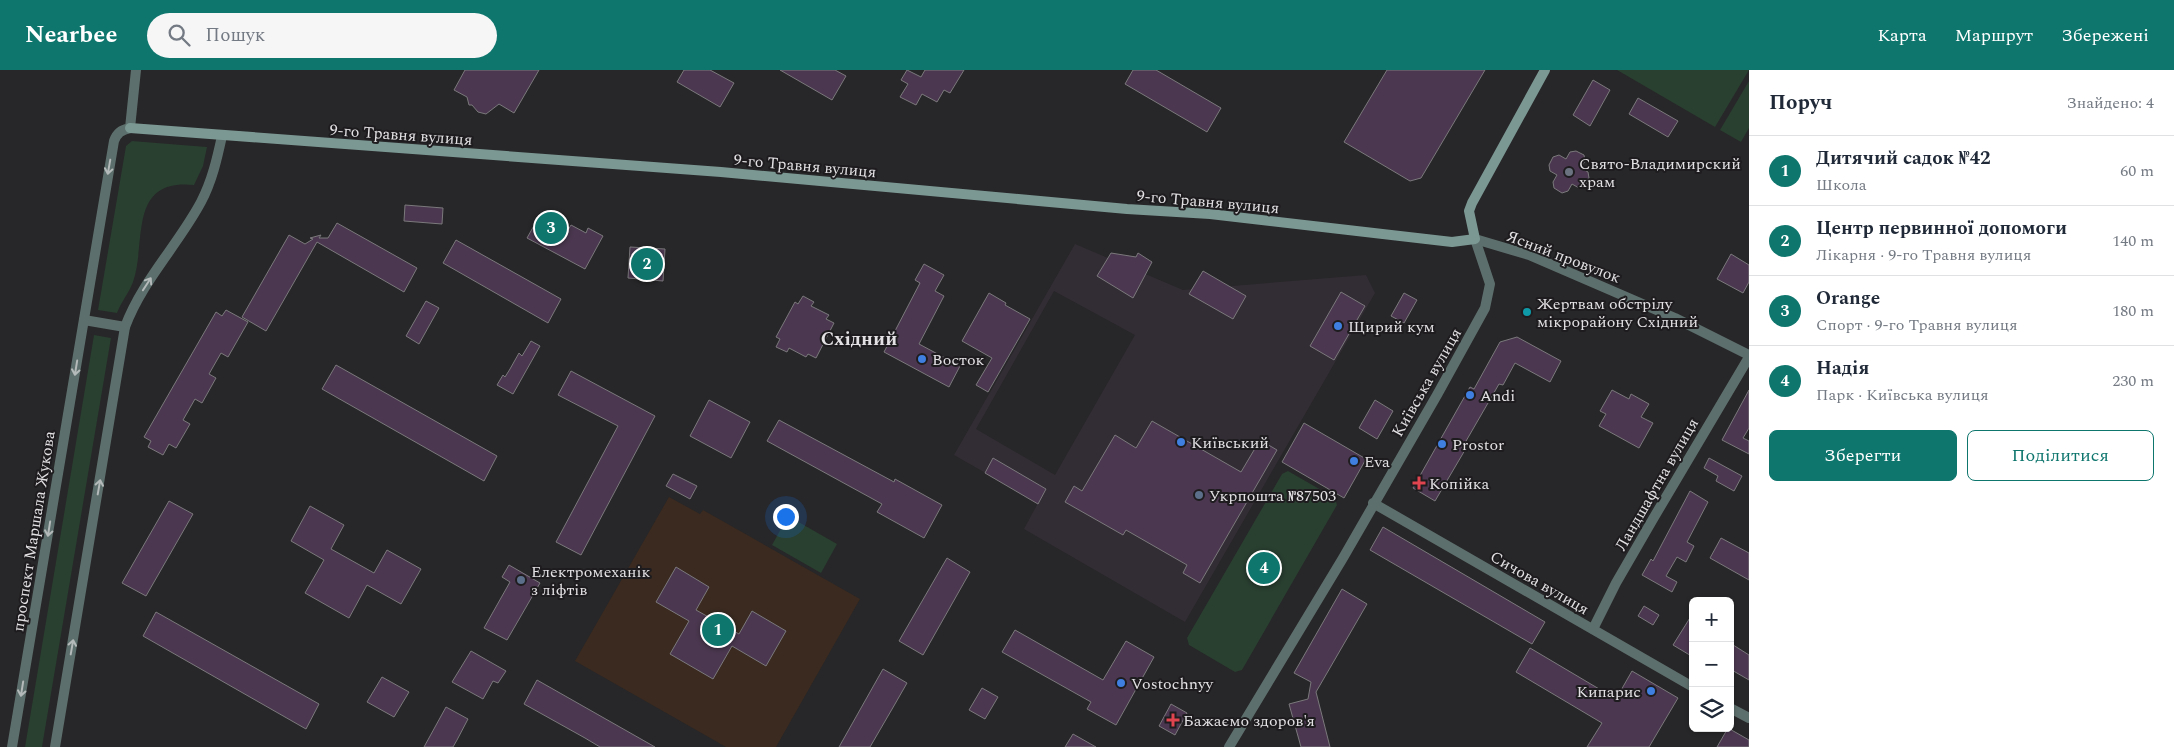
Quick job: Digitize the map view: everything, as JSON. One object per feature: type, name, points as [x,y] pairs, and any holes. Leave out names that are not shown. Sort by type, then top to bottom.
[{"type":"street","points":[[130,128],[136,70]]},
{"type":"street","name":"Київська вулиця","points":[[1229,747],[1343,558],[1437,395],[1484,308],[1490,284],[1475,239],[1470,211],[1472,203],[1546,70]]},
{"type":"street","name":"9-го Травня вулиця","points":[[130,128],[731,173],[1127,209],[1210,214],[1452,242],[1475,239]]},
{"type":"street","name":"проспект Маршала Жукова","points":[[12,747],[114,141],[117,134],[123,129],[130,128]]},
{"type":"street","points":[[55,747],[125,327],[141,293],[201,202],[215,170],[222,136]]},
{"type":"street","name":"Ясний провулок","points":[[1475,239],[1538,258],[1675,318],[1749,356]]},
{"type":"street","points":[[84,320],[125,327]]},
{"type":"street","name":"Ландшафтна вулиця","points":[[1593,629],[1644,535],[1749,356]]},
{"type":"street","name":"Сичова вулиця","points":[[1374,503],[1689,685]]},
{"type":"street","points":[[1734,710],[1749,718]]},
{"type":"shaded area","name":"Київський","points":[[1075,244],[1183,290],[1366,275],[1375,293],[1185,622],[1024,529],[1038,503],[954,455]],"holes":[[[1054,291],[1135,335],[1055,475],[976,429]]]},
{"type":"shaded area","points":[[669,497],[700,514],[703,510],[860,599],[776,747],[726,747],[575,661]]},
{"type":"green space","points":[[1617,70],[1749,70],[1715,127]]},
{"type":"green space","points":[[1749,81],[1749,128],[1741,142],[1720,130]]},
{"type":"green space","points":[[132,141],[207,147],[203,166],[194,185],[173,186],[158,192],[149,202],[144,216],[133,282],[117,313],[98,310],[126,146]]},
{"type":"green space","points":[[94,335],[111,338],[42,747],[25,747]]},
{"type":"green space","points":[[1288,471],[1335,498],[1337,505],[1242,670],[1235,672],[1189,645],[1187,638],[1282,474]]},
{"type":"green space","points":[[788,516],[837,544],[821,573],[772,545]]},
{"type":"building","points":[[465,70],[539,70],[514,113],[499,104],[486,114],[478,112],[472,105],[469,105],[467,97],[454,90]]},
{"type":"building","points":[[684,70],[710,70],[734,83],[720,107],[677,82]]},
{"type":"building","points":[[780,70],[835,70],[846,76],[832,100]]},
{"type":"building","points":[[907,70],[921,77],[925,70],[964,70],[950,93],[944,90],[937,102],[922,94],[916,105],[900,97],[908,84],[901,80]]},
{"type":"building","points":[[1133,70],[1156,70],[1221,108],[1207,132],[1125,84]]},
{"type":"building","points":[[1387,70],[1485,70],[1421,178],[1410,181],[1344,142]]},
{"type":"building","points":[[1593,80],[1610,90],[1590,126],[1573,115]]},
{"type":"building","points":[[1638,98],[1678,121],[1668,137],[1629,114]]},
{"type":"building","name":"Свято-Владимирский храм","points":[[1576,151],[1584,155],[1585,161],[1581,168],[1588,172],[1589,178],[1585,186],[1579,188],[1572,184],[1568,191],[1562,193],[1554,188],[1553,182],[1557,175],[1550,171],[1549,165],[1553,157],[1559,155],[1566,159],[1570,152]]},
{"type":"building","points":[[405,205],[443,208],[442,224],[404,221]]},
{"type":"building","points":[[540,215],[568,230],[571,225],[586,233],[588,228],[603,236],[585,269],[527,238]]},
{"type":"building","points":[[337,223],[417,268],[404,292],[317,242],[266,331],[242,317],[289,235],[305,244],[313,239],[310,238],[321,235],[319,238],[328,238]]},
{"type":"building","points":[[456,240],[561,299],[548,323],[443,263]]},
{"type":"building","points":[[630,247],[665,249],[663,281],[628,278]]},
{"type":"building","points":[[1111,253],[1136,257],[1138,253],[1152,262],[1133,298],[1097,276]]},
{"type":"building","points":[[1731,254],[1749,265],[1749,282],[1743,293],[1717,279]]},
{"type":"building","points":[[924,264],[944,275],[935,291],[944,296],[919,344],[960,366],[949,387],[884,352],[920,283],[915,280]]},
{"type":"building","points":[[1203,271],[1246,296],[1233,319],[1189,294]]},
{"type":"building","points":[[1341,292],[1365,306],[1334,360],[1310,346]]},
{"type":"building","points":[[989,293],[1006,303],[1005,305],[1030,319],[988,392],[976,385],[992,358],[962,341]]},
{"type":"building","points":[[1404,293],[1417,300],[1404,323],[1391,316]]},
{"type":"building","points":[[803,296],[814,302],[811,306],[829,315],[826,319],[834,323],[816,358],[808,354],[806,357],[789,348],[787,352],[776,347],[780,339],[776,337],[795,302],[798,304]]},
{"type":"building","points":[[426,301],[439,308],[419,344],[406,336]]},
{"type":"building","points":[[226,310],[248,322],[228,357],[221,353],[209,374],[216,378],[202,403],[195,399],[183,420],[190,424],[176,448],[169,444],[163,455],[148,447],[151,441],[144,437],[216,312],[222,316]]},
{"type":"building","points":[[1517,337],[1561,361],[1550,382],[1515,363],[1503,385],[1499,384],[1462,448],[1465,450],[1435,501],[1413,488],[1470,387],[1474,389],[1500,342]]},
{"type":"building","points":[[531,341],[540,346],[513,394],[497,385],[503,375],[505,377],[519,353],[522,356]]},
{"type":"building","points":[[336,365],[497,456],[484,481],[322,389]]},
{"type":"building","points":[[571,371],[655,416],[581,555],[556,542],[618,426],[558,395]]},
{"type":"building","points":[[1612,390],[1629,399],[1631,394],[1649,404],[1641,417],[1653,423],[1639,448],[1599,426],[1606,414],[1600,411]]},
{"type":"building","points":[[1749,390],[1749,428],[1743,438],[1749,441],[1749,454],[1722,440]]},
{"type":"building","points":[[709,400],[750,422],[731,458],[690,436]]},
{"type":"building","points":[[1375,400],[1393,411],[1377,439],[1359,428]]},
{"type":"building","points":[[779,420],[894,482],[895,479],[942,505],[924,538],[877,512],[882,504],[767,441]]},
{"type":"building","points":[[1152,421],[1241,472],[1260,440],[1277,450],[1200,583],[1183,573],[1187,565],[1126,530],[1123,535],[1065,502],[1074,486],[1082,491],[1115,435],[1136,448]]},
{"type":"building","points":[[1304,423],[1366,459],[1344,498],[1282,462]]},
{"type":"building","points":[[993,458],[1046,489],[1038,504],[985,473]]},
{"type":"building","points":[[1709,458],[1742,476],[1734,491],[1716,481],[1718,476],[1704,468]]},
{"type":"building","points":[[673,474],[697,486],[690,499],[666,486]]},
{"type":"building","points":[[1690,491],[1708,502],[1687,542],[1694,546],[1686,562],[1677,557],[1666,576],[1677,582],[1672,592],[1642,575],[1651,559],[1653,561]]},
{"type":"building","points":[[169,501],[193,514],[146,596],[122,583]]},
{"type":"building","points":[[310,506],[344,525],[331,549],[374,573],[387,550],[421,569],[401,604],[367,585],[349,618],[305,593],[324,560],[291,541]]},
{"type":"building","points":[[1383,527],[1545,622],[1532,644],[1370,550]]},
{"type":"building","points":[[1721,538],[1749,553],[1749,580],[1710,558]]},
{"type":"building","points":[[947,558],[970,572],[923,655],[899,641]]},
{"type":"building","points":[[509,565],[540,583],[507,640],[484,628],[510,582],[502,577]]},
{"type":"building","points":[[676,567],[709,587],[696,610],[739,634],[752,611],[786,631],[766,666],[732,646],[713,679],[670,654],[689,621],[656,602]]},
{"type":"building","points":[[1342,589],[1367,604],[1316,692],[1330,747],[1301,747],[1289,704],[1308,699],[1311,682],[1294,673]]},
{"type":"building","points":[[1644,606],[1659,615],[1653,625],[1638,616]]},
{"type":"building","points":[[156,612],[319,704],[306,729],[143,636]]},
{"type":"building","points":[[1689,619],[1689,655],[1673,645]]},
{"type":"building","points":[[1015,630],[1103,680],[1126,641],[1154,657],[1116,725],[1087,709],[1091,702],[1002,652]]},
{"type":"building","points":[[1734,646],[1749,655],[1749,680],[1734,671]]},
{"type":"building","points":[[1530,648],[1616,699],[1632,671],[1678,698],[1649,747],[1587,747],[1602,723],[1516,672]]},
{"type":"building","points":[[471,651],[506,671],[498,683],[493,681],[483,699],[452,682]]},
{"type":"building","points":[[883,669],[907,683],[870,747],[839,747]]},
{"type":"building","points":[[382,677],[409,692],[394,717],[367,702]]},
{"type":"building","points":[[537,680],[655,747],[600,747],[524,704]]},
{"type":"building","points":[[982,688],[998,697],[985,719],[969,710]]},
{"type":"building","points":[[1171,704],[1187,713],[1175,735],[1159,726]]},
{"type":"building","points":[[446,707],[468,719],[457,740],[453,747],[424,747]]},
{"type":"building","points":[[1734,731],[1749,740],[1749,747],[1717,747],[1726,732]]},
{"type":"building","points":[[1073,734],[1096,747],[1065,747]]},
{"type":"place","name":"Свято-Владимирский храм","points":[[1569,172]]},
{"type":"place","name":"Orange","points":[[551,228]]},
{"type":"place","name":"Центр первинної допомоги","points":[[647,264]]},
{"type":"place","name":"Жертвам обстрілу мікрорайону Східний","points":[[1527,312]]},
{"type":"place","name":"Щирий кум","points":[[1338,326]]},
{"type":"place","name":"Восток","points":[[922,359]]},
{"type":"place","name":"Andi","points":[[1470,395]]},
{"type":"place","name":"Київський","points":[[1181,442]]},
{"type":"place","name":"Prostor","points":[[1442,444]]},
{"type":"place","name":"Eva","points":[[1354,461]]},
{"type":"place","name":"Копійка","points":[[1419,483]]},
{"type":"place","name":"Укрпошта №87503","points":[[1199,495]]},
{"type":"place","name":"Надія","points":[[1264,568]]},
{"type":"place","name":"Електромеханік з ліфтів","points":[[521,580]]},
{"type":"place","name":"Дитячий садок №42","points":[[718,630]]},
{"type":"place","name":"Vostochnyy","points":[[1121,683]]},
{"type":"place","name":"Кипарис","points":[[1651,691]]},
{"type":"place","name":"Бажаємо здоров'я","points":[[1173,720]]},
{"type":"district","name":"Східний","points":[[859,338]]}]
